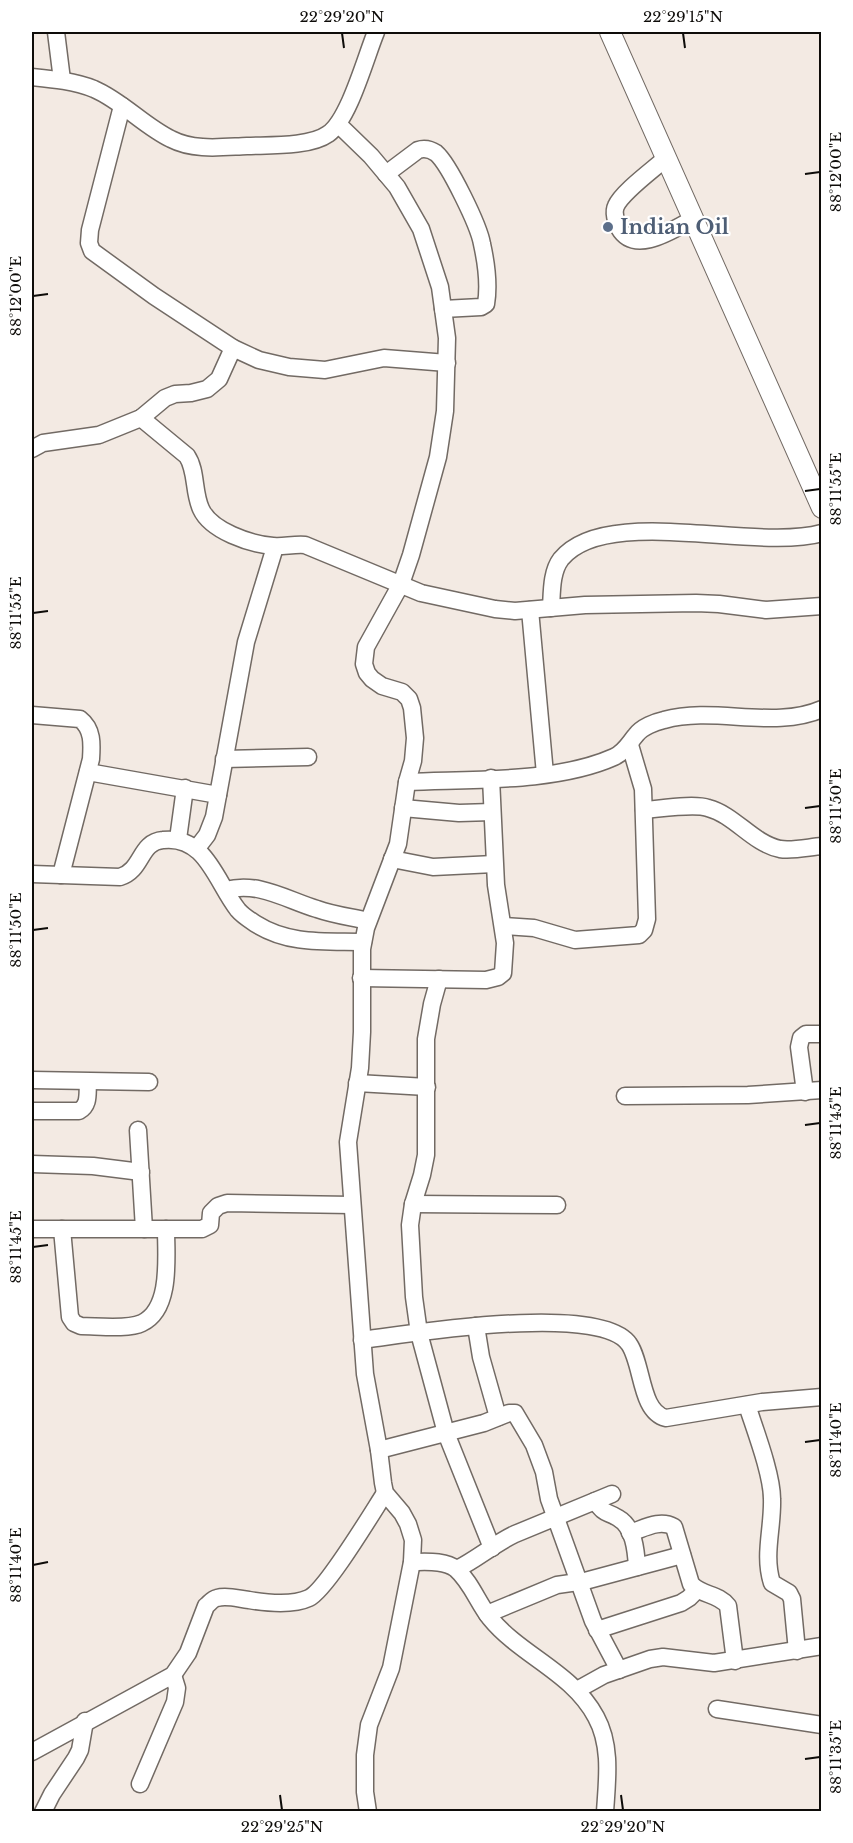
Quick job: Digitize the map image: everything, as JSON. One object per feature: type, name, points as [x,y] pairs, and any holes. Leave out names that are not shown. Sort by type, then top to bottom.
[{"type":"main road","points":[[610,32],[821,507]]},
{"type":"street","points":[[56,32],[62,80]]},
{"type":"street","points":[[32,76],[62,80],[95,89],[168,138],[182,144],[202,147],[290,144],[312,141],[328,135],[338,124],[349,103],[376,32]]},
{"type":"street","points":[[122,106],[90,230],[89,243],[92,250],[154,296],[233,348],[269,363],[325,370],[384,358],[447,363]]},
{"type":"street","points":[[338,124],[386,174],[421,229],[440,287],[447,338],[445,411],[438,457],[411,555],[400,584],[366,647],[364,664],[372,679],[382,686],[402,692],[409,699],[412,708],[414,738],[413,762],[407,782],[398,844],[368,921],[363,942],[362,1032],[348,1142],[365,1374],[385,1493],[402,1513],[413,1540],[412,1562],[391,1668],[369,1725],[365,1755],[365,1792],[368,1812]]},
{"type":"street","points":[[386,174],[418,150],[424,148],[434,151],[443,161],[477,225],[482,244],[488,296],[486,304],[481,307],[443,309]]},
{"type":"street","points":[[666,158],[617,203],[615,208],[617,222],[626,236],[646,240],[656,238],[693,219]]},
{"type":"street","points":[[32,449],[43,443],[99,435],[141,418],[165,398],[175,394],[207,389],[219,379],[233,348]]},
{"type":"street","points":[[141,418],[187,456],[191,462],[200,508],[207,520],[219,529],[257,544],[275,547],[291,544],[305,545],[432,596],[495,609],[530,610],[585,605],[696,603],[766,610],[822,606]]},
{"type":"street","points":[[551,608],[554,576],[560,560],[576,547],[602,536],[688,531],[775,539],[799,538],[822,533]]},
{"type":"street","points":[[197,848],[212,827],[246,642],[275,547]]},
{"type":"street","points":[[530,610],[545,774]]},
{"type":"street","points":[[407,782],[545,774],[589,766],[617,756],[630,745],[636,734],[664,720],[712,714],[780,718],[822,709]]},
{"type":"street","points":[[32,715],[80,719],[89,730],[92,742],[88,772],[61,875]]},
{"type":"street","points":[[503,926],[534,928],[575,940],[639,935],[644,930],[647,919],[643,789],[630,745]]},
{"type":"street","points":[[224,759],[308,757]]},
{"type":"street","points":[[88,772],[218,795]]},
{"type":"street","points":[[361,978],[486,980],[503,973],[506,958],[495,864],[491,778]]},
{"type":"street","points":[[178,839],[185,788]]},
{"type":"street","points":[[644,810],[708,807],[736,823],[759,841],[773,847],[783,849],[822,846]]},
{"type":"street","points":[[403,808],[459,813],[492,812]]},
{"type":"street","points":[[32,874],[120,877],[129,874],[151,844],[158,840],[178,839],[197,848],[243,915],[276,934],[294,940],[363,942]]},
{"type":"street","points":[[393,859],[433,867],[495,864]]},
{"type":"street","points":[[226,890],[245,887],[260,890],[320,910],[368,921]]},
{"type":"street","points":[[439,979],[426,1039],[426,1155],[413,1204],[410,1225],[411,1250],[419,1333],[446,1433],[492,1548]]},
{"type":"street","points":[[626,1096],[748,1095],[813,1091],[800,1047],[801,1038],[806,1034],[822,1034]]},
{"type":"street","points":[[32,1080],[149,1082]]},
{"type":"street","points":[[32,1112],[80,1112],[87,1103],[88,1082]]},
{"type":"street","points":[[357,1083],[427,1087]]},
{"type":"street","points":[[138,1130],[144,1229]]},
{"type":"street","points":[[32,1164],[93,1166],[141,1172]]},
{"type":"street","points":[[32,1229],[202,1228],[210,1226],[211,1213],[218,1206],[227,1203],[352,1205]]},
{"type":"street","points":[[413,1204],[557,1205]]},
{"type":"street","points":[[62,1229],[70,1317],[74,1323],[81,1326],[130,1326],[141,1324],[158,1308],[165,1282],[166,1229]]},
{"type":"street","points":[[362,1340],[497,1324],[549,1323],[594,1327],[616,1334],[628,1342],[638,1364],[646,1396],[658,1416],[666,1418],[747,1405],[822,1397]]},
{"type":"street","points":[[476,1326],[481,1357],[498,1417]]},
{"type":"street","points":[[747,1405],[772,1498],[768,1532],[770,1575],[772,1583],[789,1593],[792,1599],[797,1651]]},
{"type":"street","points":[[379,1450],[515,1413],[534,1445],[544,1472],[549,1499],[567,1545],[578,1582],[597,1630],[619,1670]]},
{"type":"street","points":[[32,1752],[85,1721],[136,1697],[173,1675],[188,1653],[207,1606],[212,1600],[218,1597],[270,1603],[309,1598],[332,1573],[385,1493]]},
{"type":"street","points":[[457,1569],[503,1540],[555,1516],[612,1494]]},
{"type":"street","points":[[595,1501],[602,1511],[618,1518],[630,1533],[636,1549],[637,1567]]},
{"type":"street","points":[[630,1533],[666,1522],[674,1527],[688,1576],[696,1591],[718,1597],[728,1606],[735,1661]]},
{"type":"street","points":[[487,1614],[558,1585],[682,1555]]},
{"type":"street","points":[[412,1562],[441,1563],[457,1569],[487,1614],[512,1641],[557,1672],[577,1690],[597,1718],[605,1740],[608,1778],[604,1812]]},
{"type":"street","points":[[597,1630],[681,1603],[696,1591]]},
{"type":"street","points":[[577,1690],[619,1670],[651,1659],[663,1657],[702,1662],[735,1661],[822,1646]]},
{"type":"street","points":[[140,1784],[173,1708],[177,1688],[173,1675]]},
{"type":"street","points":[[717,1709],[822,1725]]},
{"type":"street","points":[[43,1812],[80,1750],[85,1721]]},
{"type":"place","name":"Indian Oil","points":[[608,227]]}]
